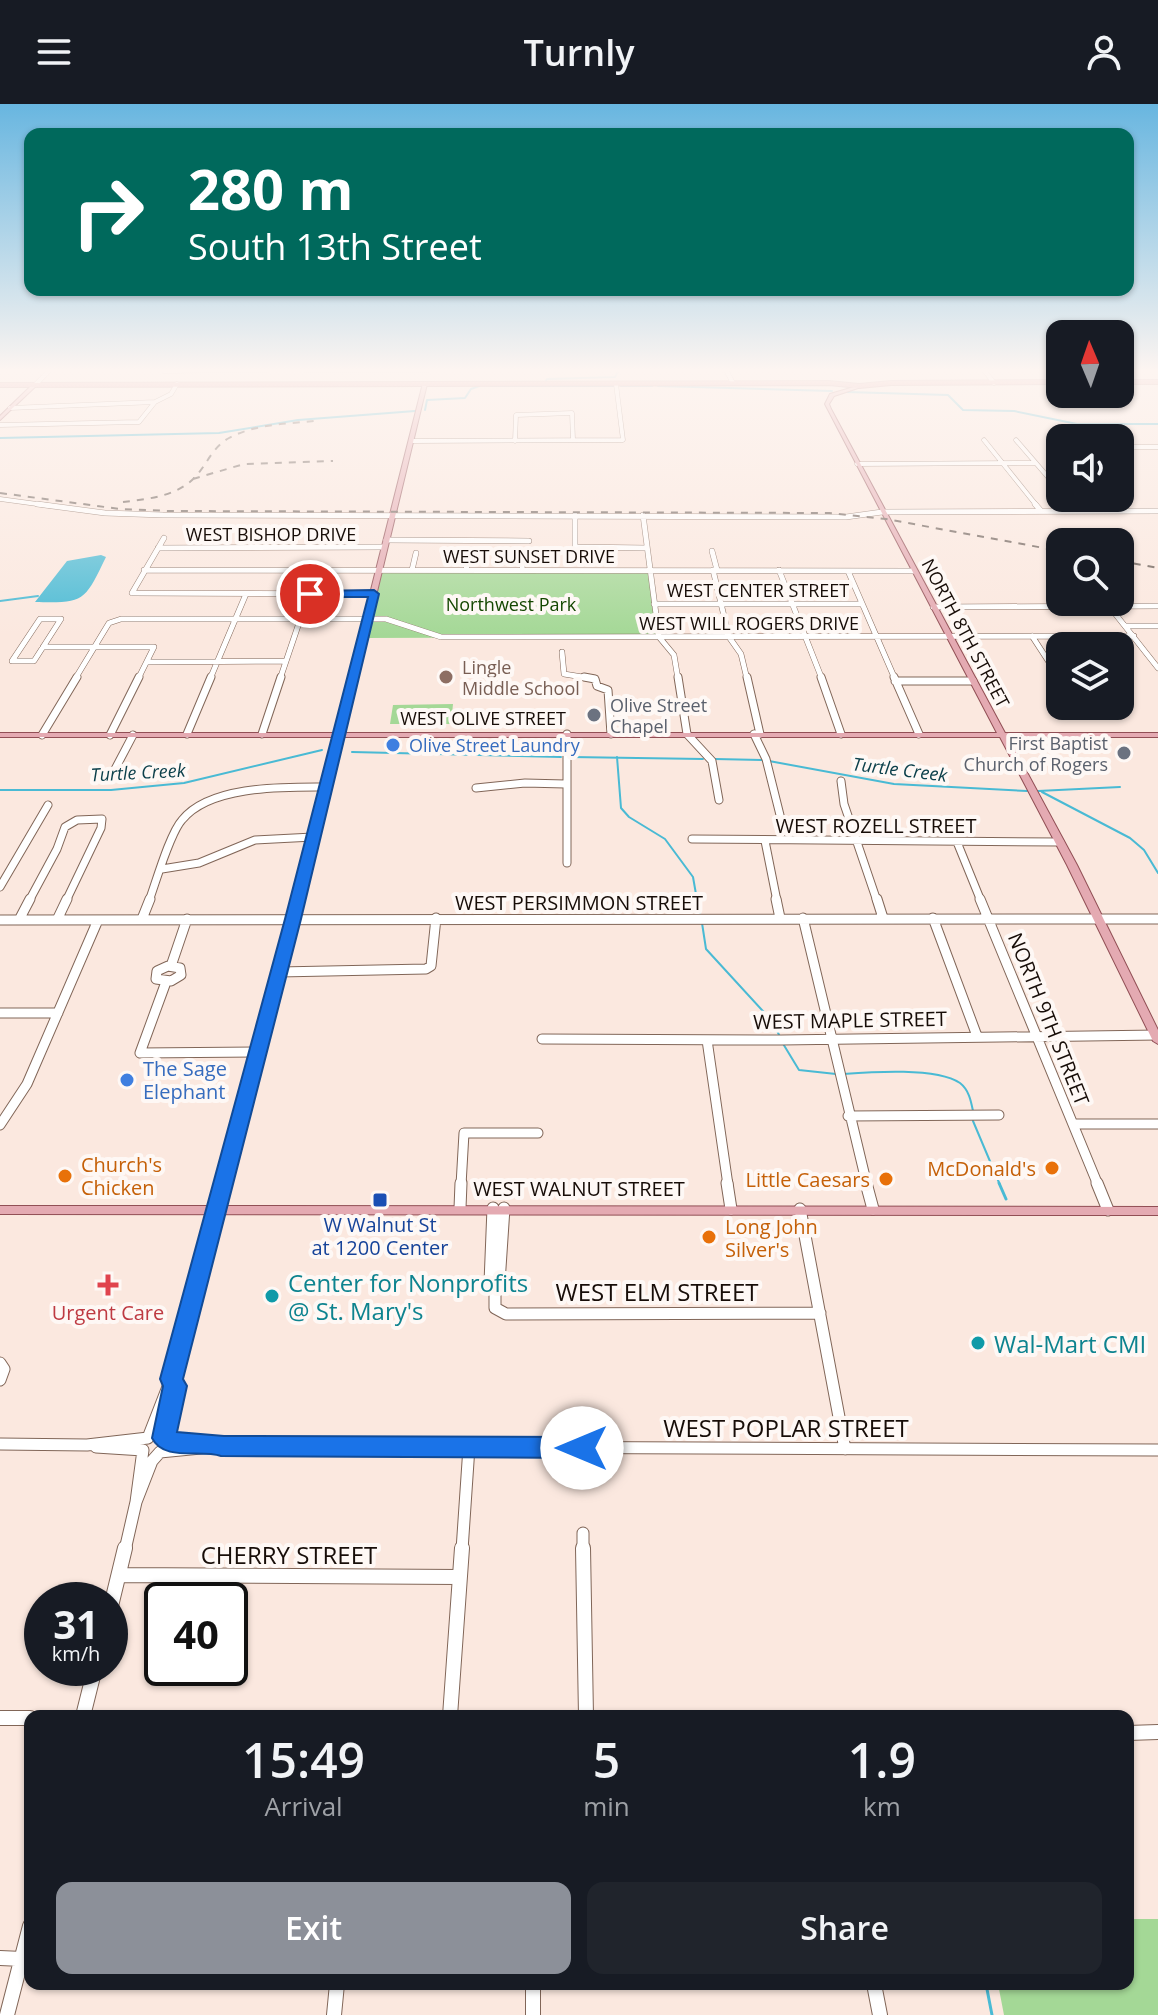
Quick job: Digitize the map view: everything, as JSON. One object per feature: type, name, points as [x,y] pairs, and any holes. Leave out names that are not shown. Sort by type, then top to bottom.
[{"type":"main road","points":[[216,1210],[293,919],[407,459]]},
{"type":"main road","name":"NORTH 8TH STREET","points":[[855,459],[1060,842],[1157,1037]]},
{"type":"main road","name":"WEST OLIVE STREET","points":[[0,735],[1158,735]]},
{"type":"main road","name":"WEST WALNUT STREET","points":[[0,1210],[498,1208],[1137,1210],[1158,1213]]},
{"type":"street","points":[[999,459],[1041,511]]},
{"type":"street","points":[[1033,459],[1046,475]]},
{"type":"street","points":[[857,464],[1036,463]]},
{"type":"street","points":[[0,499],[125,514],[846,517],[882,512],[1046,511]]},
{"type":"street","points":[[1134,511],[1158,511]]},
{"type":"street","points":[[575,515],[575,547],[647,548]]},
{"type":"street","points":[[643,515],[659,637],[674,655],[687,734],[712,761],[719,800]]},
{"type":"street","points":[[164,538],[132,591],[136,594],[374,594]]},
{"type":"street","name":"WEST BISHOP DRIVE","points":[[158,548],[529,541]]},
{"type":"street","points":[[712,551],[729,637],[741,654],[757,734],[780,815]]},
{"type":"street","points":[[412,570],[416,553]]},
{"type":"street","points":[[466,570],[469,553]]},
{"type":"street","points":[[522,570],[523,553]]},
{"type":"street","name":"WEST SUNSET DRIVE","points":[[144,570],[914,571]]},
{"type":"street","points":[[779,570],[841,734]]},
{"type":"street","points":[[848,571],[919,734]]},
{"type":"street","points":[[187,734],[246,594]]},
{"type":"street","name":"WEST CENTER STREET","points":[[654,604],[862,604]]},
{"type":"street","points":[[933,607],[1046,605]]},
{"type":"street","points":[[1134,606],[1158,606]]},
{"type":"street","points":[[1118,616],[1131,632]]},
{"type":"street","name":"WEST WILL ROGERS DRIVE","points":[[96,646],[109,623],[121,619],[367,618],[396,620],[441,637],[1046,636]]},
{"type":"street","points":[[40,619],[61,619],[43,647],[34,661],[12,661],[40,619]]},
{"type":"street","points":[[262,734],[300,620]]},
{"type":"street","points":[[1126,626],[1158,626]]},
{"type":"street","points":[[1032,636],[1046,658]]},
{"type":"street","points":[[1134,636],[1158,668]]},
{"type":"street","points":[[42,735],[96,646]]},
{"type":"street","points":[[43,647],[154,647],[110,735]]},
{"type":"street","points":[[562,652],[564,674],[590,676],[597,686],[608,690],[611,734]]},
{"type":"street","points":[[148,662],[286,661]]},
{"type":"street","points":[[895,681],[973,681]]},
{"type":"street","points":[[567,734],[567,863]]},
{"type":"street","points":[[113,773],[133,735]]},
{"type":"street","points":[[841,781],[844,804],[883,918]]},
{"type":"street","points":[[476,788],[525,783],[565,784]]},
{"type":"street","points":[[142,919],[181,820],[211,802],[247,790],[325,787]]},
{"type":"street","points":[[0,887],[48,805]]},
{"type":"street","points":[[19,920],[57,849],[56,843],[66,824],[79,818],[102,819],[101,828],[57,920]]},
{"type":"street","points":[[162,869],[199,863],[255,840],[313,837]]},
{"type":"street","name":"WEST ROZELL STREET","points":[[692,839],[1060,842]]},
{"type":"street","points":[[765,841],[780,918]]},
{"type":"street","name":"NORTH 9TH STREET","points":[[957,842],[1108,1210]]},
{"type":"street","points":[[279,972],[418,971],[431,966],[436,918]]},
{"type":"street","points":[[803,918],[848,1116],[873,1209]]},
{"type":"street","points":[[933,918],[977,1036]]},
{"type":"street","points":[[171,966],[187,919]]},
{"type":"street","name":"WEST PERSIMMON STREET","points":[[0,920],[1158,919]]},
{"type":"street","points":[[0,1125],[27,1084],[98,920]]},
{"type":"street","points":[[171,966],[180,968],[182,973],[175,980],[166,982],[156,979],[155,974],[171,966]]},
{"type":"street","points":[[166,982],[140,1053],[258,1052]]},
{"type":"street","points":[[0,1013],[58,1013]]},
{"type":"street","name":"WEST MAPLE STREET","points":[[542,1039],[1157,1037]]},
{"type":"street","points":[[707,1040],[731,1209]]},
{"type":"street","points":[[848,1116],[999,1115]]},
{"type":"street","points":[[1073,1124],[1158,1124]]},
{"type":"street","points":[[460,1208],[464,1133],[538,1133]]},
{"type":"street","name":"WEST ELM STREET","points":[[498,1208],[490,1283],[495,1291],[495,1308],[506,1314],[820,1313]]},
{"type":"street","points":[[800,1209],[845,1449]]},
{"type":"street","points":[[136,1502],[134,1497],[146,1444],[154,1429],[165,1387],[171,1379],[216,1210]]},
{"type":"street","points":[[0,1363],[4,1369],[0,1380]]},
{"type":"street","points":[[117,1582],[136,1502],[152,1461],[166,1443],[164,1438],[175,1386],[171,1379]]},
{"type":"street","name":"WEST POPLAR STREET","points":[[221,1446],[216,1443],[171,1442],[159,1435],[146,1444],[149,1454],[221,1446],[1158,1450]]},
{"type":"street","points":[[0,1444],[146,1444]]},
{"type":"street","points":[[450,1710],[469,1447]]},
{"type":"street","points":[[583,1533],[586,1710]]},
{"type":"street","name":"CHERRY STREET","points":[[119,1575],[459,1577]]},
{"type":"street","points":[[84,1710],[90,1686]]},
{"type":"street","points":[[0,1718],[24,1718]]},
{"type":"street","points":[[1134,1733],[1158,1732]]},
{"type":"street","points":[[7,2015],[24,1951]]},
{"type":"street","points":[[0,1958],[22,1959]]},
{"type":"street","points":[[334,2015],[336,1990]]},
{"type":"street","points":[[533,1990],[533,2015]]},
{"type":"street","points":[[875,1990],[880,2015]]},
{"type":"green space","name":"Northwest Park","points":[[379,570],[649,570],[659,637],[363,638]]},
{"type":"green space","points":[[453,704],[451,724],[390,724],[393,705]]},
{"type":"green space","points":[[1134,1919],[1158,1919],[1158,2015],[1004,2015],[999,1990],[1134,1990]]},
{"type":"water","points":[[101,555],[106,557],[93,583],[81,597],[64,602],[35,602],[67,561]]},
{"type":"waterway","points":[[0,601],[38,596]]},
{"type":"waterway","name":"Turtle Creek","points":[[0,790],[111,790],[184,783],[322,750]]},
{"type":"waterway","name":"Turtle Creek","points":[[352,752],[561,757]]},
{"type":"waterway","name":"Turtle Creek","points":[[571,757],[617,758]]},
{"type":"waterway","name":"Turtle Creek","points":[[617,758],[703,759]]},
{"type":"waterway","points":[[617,758],[621,808],[629,817],[665,839],[693,877],[700,917]]},
{"type":"waterway","name":"Turtle Creek","points":[[715,759],[762,760]]},
{"type":"waterway","name":"Turtle Creek","points":[[769,761],[894,784],[1027,791]]},
{"type":"waterway","name":"Turtle Creek","points":[[1038,791],[1120,787]]},
{"type":"waterway","points":[[1042,792],[1130,838],[1144,850],[1158,873]]},
{"type":"waterway","points":[[702,923],[706,949],[773,1022],[780,1037]]},
{"type":"waterway","points":[[782,1042],[799,1070],[836,1074]]},
{"type":"waterway","points":[[842,1074],[902,1072],[949,1078],[966,1089],[973,1111]]},
{"type":"waterway","points":[[973,1121],[1000,1185]]},
{"type":"waterway","points":[[999,1183],[1006,1199]]},
{"type":"waterway","points":[[987,1990],[992,2015]]},
{"type":"railway","points":[[193,479],[208,459]]},
{"type":"railway","points":[[193,479],[244,464],[333,461]]},
{"type":"railway","points":[[123,502],[163,495],[182,488],[193,479]]},
{"type":"railway","points":[[0,493],[120,509],[170,511],[829,513],[886,519],[1046,548]]},
{"type":"railway","points":[[1134,564],[1158,568]]},
{"type":"place","name":"Lingle Middle School","points":[[446,677]]},
{"type":"place","name":"Olive Street Chapel","points":[[594,715]]},
{"type":"place","name":"Olive Street Laundry","points":[[393,745]]},
{"type":"place","name":"First Baptist Church of Rogers","points":[[1124,753]]},
{"type":"place","name":"The Sage Elephant","points":[[127,1080]]},
{"type":"place","name":"McDonald's","points":[[1052,1168]]},
{"type":"place","name":"Church's Chicken","points":[[65,1176]]},
{"type":"place","name":"Little Caesars","points":[[886,1179]]},
{"type":"place","name":"W Walnut St at 1200 Center","points":[[380,1200]]},
{"type":"place","name":"Long John Silver's","points":[[709,1237]]},
{"type":"place","name":"Urgent Care","points":[[108,1285]]},
{"type":"place","name":"Center for Nonprofits @ St. Mary's","points":[[272,1296]]},
{"type":"place","name":"Wal-Mart CMI","points":[[978,1343]]},
{"type":"route","points":[[310,594],[374,594],[293,919],[171,1379],[175,1386],[164,1438],[171,1442],[216,1443],[221,1446],[582,1448]]}]
